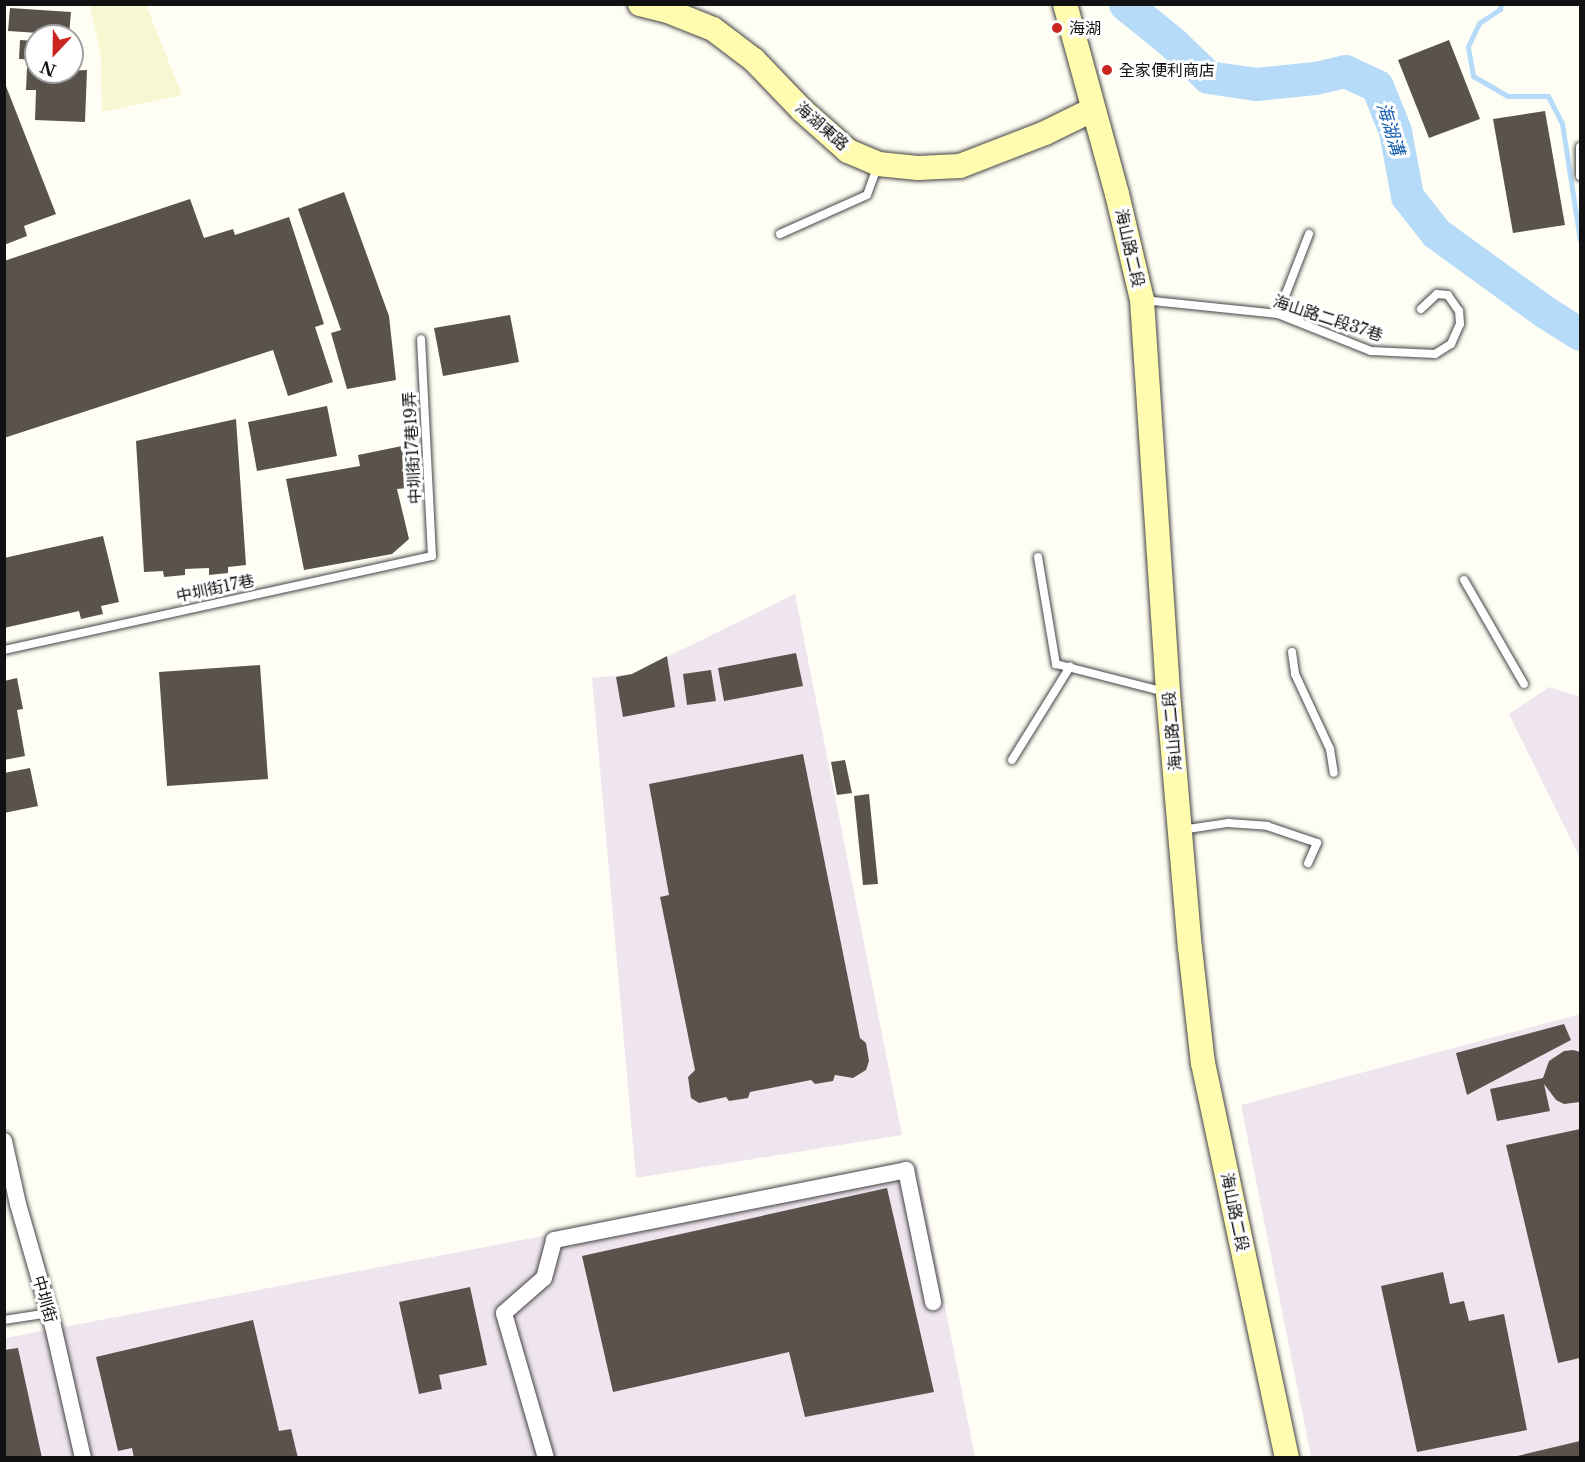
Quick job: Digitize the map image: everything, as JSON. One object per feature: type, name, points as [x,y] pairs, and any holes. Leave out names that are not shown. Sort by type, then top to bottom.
[{"type":"main road","name":"海湖東路","points":[[640,4],[668,11],[713,29],[754,60],[802,110],[848,151],[878,164],[918,168],[960,166],[1045,133],[1092,110]]},
{"type":"main road","name":"海山路二段","points":[[1065,5],[1092,110],[1117,194],[1142,300],[1168,693],[1190,948],[1203,1063],[1287,1458]]},
{"type":"street","name":"中圳街","points":[[4,1141],[18,1204],[50,1313],[83,1458]]},
{"type":"street","points":[[546,1458],[504,1313],[544,1278],[554,1240],[906,1170],[933,1302]]},
{"type":"lane","points":[[1581,147],[1578,155],[1581,176]]},
{"type":"lane","points":[[780,234],[867,195],[878,164]]},
{"type":"lane","points":[[1278,314],[1309,234]]},
{"type":"lane","name":"海山路二段37巷","points":[[1142,300],[1278,314],[1371,351],[1435,354],[1451,344],[1460,324],[1459,311],[1448,295],[1437,294],[1421,309]]},
{"type":"lane","name":"中圳街17巷19弄","points":[[421,339],[432,556]]},
{"type":"lane","name":"中圳街17巷","points":[[4,650],[432,556]]},
{"type":"lane","points":[[1038,557],[1056,664],[1168,693]]},
{"type":"lane","points":[[1464,580],[1524,684]]},
{"type":"lane","points":[[1292,652],[1295,674],[1330,749],[1334,773]]},
{"type":"lane","points":[[1012,760],[1070,667]]},
{"type":"lane","points":[[1181,830],[1228,823],[1267,826],[1317,843],[1308,864]]},
{"type":"lane","points":[[4,1320],[50,1313]]},
{"type":"shaded area","points":[[795,594],[902,1135],[636,1178],[592,678],[632,674]]},
{"type":"shaded area","points":[[1549,687],[1580,697],[1580,858],[1509,714]]},
{"type":"shaded area","points":[[1580,1014],[1580,1457],[1311,1457],[1241,1105]]},
{"type":"shaded area","points":[[917,1165],[975,1457],[5,1458],[5,1338]]},
{"type":"green space","points":[[90,5],[146,5],[182,95],[102,112],[101,57]]},
{"type":"building","points":[[10,8],[71,12],[70,24],[24,24],[24,32],[8,31]]},
{"type":"building","points":[[20,40],[24,40],[24,59],[19,59]]},
{"type":"building","points":[[1449,40],[1480,119],[1429,138],[1398,60]]},
{"type":"building","points":[[84,70],[87,70],[85,122],[35,120],[36,90],[26,90],[26,84],[84,84]]},
{"type":"building","points":[[4,81],[56,214],[24,226],[27,236],[4,245]]},
{"type":"building","points":[[1545,111],[1565,225],[1513,233],[1493,119]]},
{"type":"building","points":[[344,192],[389,316],[396,380],[347,389],[331,333],[341,330],[298,209]]},
{"type":"building","points":[[190,199],[204,238],[233,229],[235,235],[289,217],[324,324],[315,327],[333,382],[288,396],[273,350],[4,438],[4,261]]},
{"type":"building","points":[[510,315],[519,362],[443,376],[434,328]]},
{"type":"building","points":[[327,406],[337,456],[257,471],[248,422]]},
{"type":"building","points":[[236,419],[246,565],[228,567],[228,573],[209,575],[209,568],[185,569],[185,575],[164,577],[163,571],[144,572],[136,441]]},
{"type":"building","points":[[402,446],[408,488],[397,489],[409,539],[392,554],[304,570],[286,479],[360,466],[358,455]]},
{"type":"building","points":[[103,536],[119,602],[101,606],[103,614],[81,619],[79,611],[4,628],[4,558]]},
{"type":"building","points":[[796,653],[803,686],[724,701],[718,668]]},
{"type":"building","points":[[667,656],[675,707],[623,717],[616,677],[632,674]]},
{"type":"building","points":[[260,665],[268,779],[167,786],[159,672]]},
{"type":"building","points":[[711,670],[716,701],[687,705],[683,674]]},
{"type":"building","points":[[17,678],[23,709],[17,710],[25,756],[4,760],[4,681]]},
{"type":"building","points":[[803,754],[860,1038],[866,1043],[869,1061],[866,1070],[853,1078],[835,1075],[833,1081],[815,1084],[811,1080],[750,1092],[748,1098],[729,1101],[726,1097],[699,1103],[691,1098],[688,1077],[695,1070],[660,897],[669,895],[649,784]]},
{"type":"building","points":[[845,760],[852,793],[837,795],[831,762]]},
{"type":"building","points":[[30,768],[38,806],[4,813],[4,773]]},
{"type":"building","points":[[869,794],[878,884],[863,885],[854,796]]},
{"type":"building","points":[[1564,1024],[1571,1040],[1467,1095],[1456,1053]]},
{"type":"building","points":[[1564,1051],[1580,1052],[1580,1102],[1564,1104],[1556,1100],[1544,1084],[1550,1111],[1497,1121],[1490,1089],[1543,1078],[1549,1061]]},
{"type":"building","points":[[1580,1129],[1580,1358],[1558,1363],[1506,1145]]},
{"type":"building","points":[[887,1188],[934,1392],[805,1417],[789,1352],[613,1392],[582,1256]]},
{"type":"building","points":[[1443,1272],[1450,1304],[1464,1301],[1469,1321],[1504,1314],[1527,1430],[1417,1452],[1381,1286]]},
{"type":"building","points":[[470,1287],[487,1365],[439,1375],[442,1389],[419,1394],[399,1302]]},
{"type":"building","points":[[253,1320],[279,1431],[291,1429],[298,1458],[134,1458],[132,1448],[118,1451],[96,1357]]},
{"type":"building","points":[[18,1348],[42,1458],[4,1458],[4,1350]]},
{"type":"building","points":[[1580,1441],[1580,1458],[1513,1458],[1513,1457]]},
{"type":"waterway","name":"海湖溝","points":[[1125,4],[1174,44],[1208,77],[1256,84],[1315,78],[1345,71],[1377,86],[1395,131],[1407,196],[1436,233],[1545,312],[1580,334]]},
{"type":"waterway","points":[[1501,4],[1500,9],[1479,23],[1468,47],[1473,76],[1507,96],[1548,96],[1562,123],[1580,240]]},
{"type":"place","name":"海湖","points":[[1057,28]]},
{"type":"place","name":"全家便利商店","points":[[1107,70]]}]
